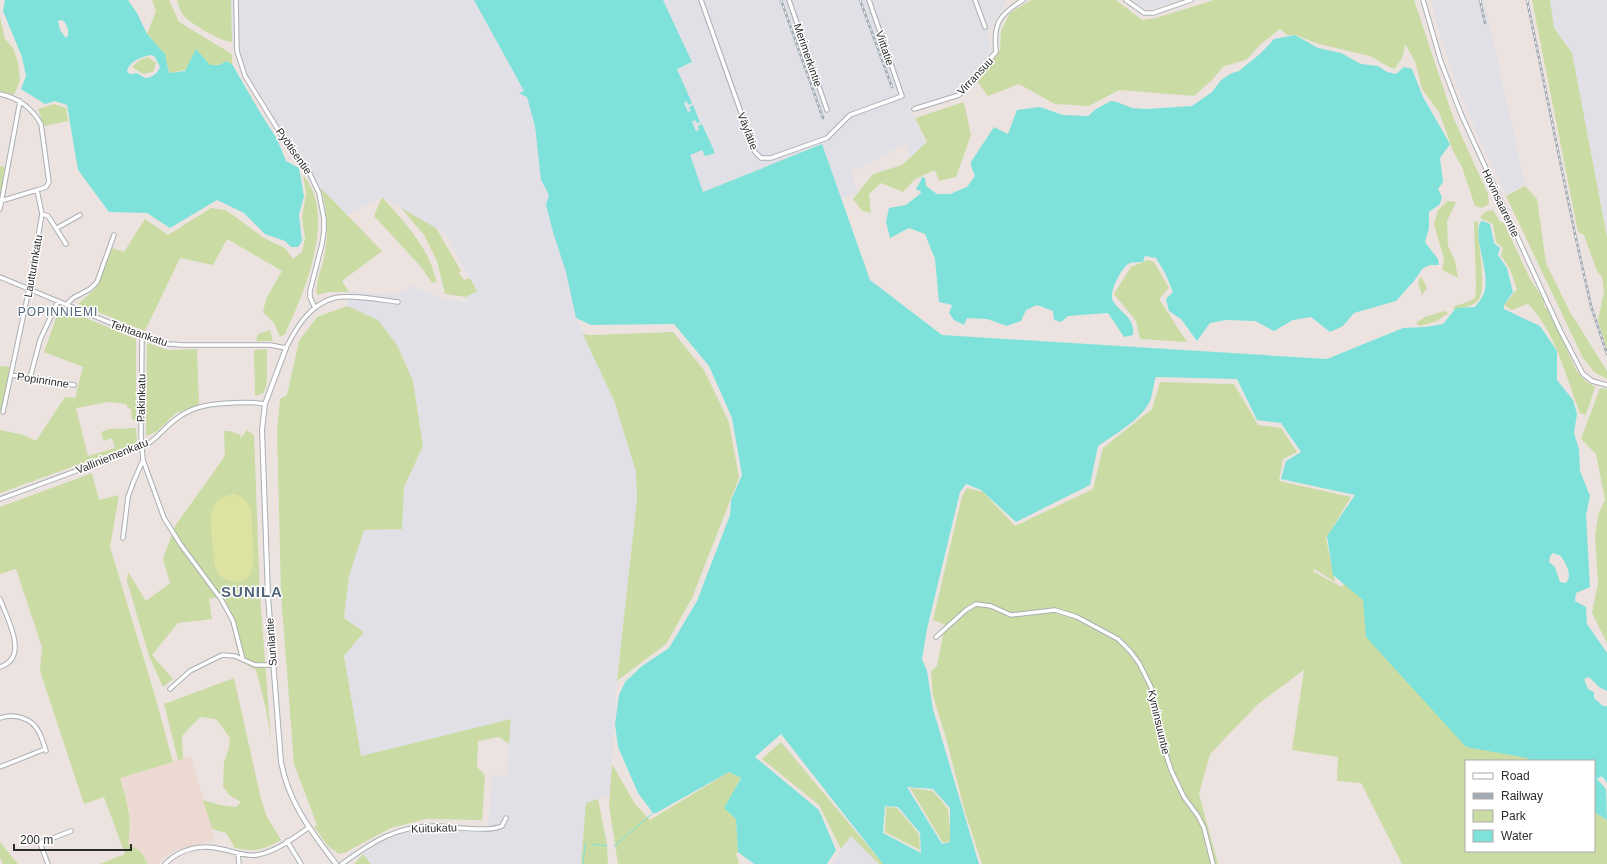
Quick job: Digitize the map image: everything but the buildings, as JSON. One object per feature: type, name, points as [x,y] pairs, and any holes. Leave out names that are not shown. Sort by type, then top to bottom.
[{"type":"street","name":"Pyötisentie","points":[[236,0],[237,51],[245,76],[293,154],[310,174],[319,193],[323,212],[324,231],[310,291],[312,302],[316,308]]},
{"type":"street","name":"Väylätie","points":[[701,0],[755,152],[761,158],[771,158],[827,138],[850,115],[902,96]]},
{"type":"street","name":"Merimerkintie","points":[[789,0],[827,110]]},
{"type":"street","name":"Viittatie","points":[[869,0],[902,96]]},
{"type":"street","points":[[975,0],[985,27]]},
{"type":"street","name":"Virransuu","points":[[914,109],[959,95],[996,52],[995,36],[997,25],[1006,11],[1023,0]]},
{"type":"street","points":[[1126,0],[1144,13],[1153,13],[1191,0]]},
{"type":"street","name":"Hovinsaarentie","points":[[1423,0],[1441,62],[1460,114],[1563,336],[1583,374],[1592,381],[1607,385]]},
{"type":"street","points":[[0,94],[10,96],[20,101],[37,116],[41,124],[48,182],[46,187],[1,201]]},
{"type":"street","points":[[0,208],[20,101]]},
{"type":"street","points":[[37,190],[42,214],[48,216],[66,244]]},
{"type":"street","name":"Lautturinkatu","points":[[3,412],[29,289],[42,214]]},
{"type":"street","points":[[57,228],[80,215]]},
{"type":"street","points":[[66,305],[73,298],[90,289],[97,282],[114,235]]},
{"type":"street","name":"Tehtaankatu","points":[[0,277],[142,336],[169,344],[270,345],[286,348]]},
{"type":"street","points":[[286,348],[298,326],[316,308],[328,300],[344,297],[398,302]]},
{"type":"street","points":[[30,378],[40,340],[58,301]]},
{"type":"street","name":"Pakinkatu","points":[[142,336],[141,447],[144,460],[164,518],[181,545],[222,599],[233,621],[244,660]]},
{"type":"street","name":"Sunilantie","points":[[286,348],[265,404],[262,423],[268,596],[283,772],[290,796],[308,828],[336,864]]},
{"type":"street","name":"Popinrinne","points":[[11,375],[74,385]]},
{"type":"street","name":"Valliniemenkatu","points":[[0,499],[141,447],[151,442],[175,419],[197,408],[204,406],[243,403],[265,404]]},
{"type":"street","points":[[123,538],[128,497],[144,460]]},
{"type":"street","points":[[0,599],[16,644],[16,652],[10,660],[0,667]]},
{"type":"street","name":"Kyminsuuntie","points":[[936,637],[966,610],[976,604],[991,606],[1011,615],[1055,610],[1077,617],[1118,639],[1139,663],[1151,687],[1159,733],[1171,770],[1184,797],[1198,816],[1204,828],[1212,864]]},
{"type":"street","points":[[170,689],[190,671],[222,655],[235,656],[255,665],[273,664]]},
{"type":"street","points":[[0,718],[13,716],[22,717],[30,722],[39,731],[46,750],[0,767]]},
{"type":"street","name":"Kuitukatu","points":[[342,864],[368,846],[399,831],[416,827],[434,826],[492,829],[502,826],[506,818]]},
{"type":"street","points":[[165,864],[176,854],[200,847],[216,848],[250,855],[259,855],[271,851],[308,828]]},
{"type":"street","points":[[48,864],[40,843],[71,831]]},
{"type":"street","points":[[287,841],[301,864]]},
{"type":"street","points":[[238,853],[239,864]]},
{"type":"shaded area","points":[[231,0],[474,0],[524,91],[519,93],[527,97],[535,126],[541,180],[549,195],[553,232],[566,272],[576,318],[615,403],[636,472],[637,500],[617,681],[610,795],[586,803],[581,864],[371,864],[363,854],[380,842],[399,834],[416,830],[438,829],[488,831],[492,776],[507,775],[511,719],[361,757],[344,656],[364,632],[344,618],[349,576],[363,530],[402,529],[404,487],[423,446],[413,381],[397,345],[378,320],[347,306],[349,292],[393,295],[412,286],[447,300],[468,302],[466,297],[477,291],[445,233],[382,197],[347,215],[321,188],[293,154],[240,65],[232,42]]},
{"type":"shaded area","points":[[663,0],[1007,0],[987,33],[993,52],[959,92],[910,107],[933,160],[918,175],[905,144],[851,172],[858,194],[840,197],[822,144],[703,192],[690,155],[702,150],[705,156],[715,152],[699,130],[697,131],[692,122],[695,120],[691,111],[688,112],[684,102],[687,101],[692,103],[677,68],[692,62]]},
{"type":"shaded area","points":[[1131,0],[1179,0],[1150,9],[1140,6]]},
{"type":"shaded area","points":[[1431,0],[1484,0],[1525,184],[1506,195],[1479,138],[1457,85],[1439,31]]},
{"type":"shaded area","points":[[1550,0],[1607,0],[1607,237],[1572,53],[1554,28]]},
{"type":"shaded area","points":[[191,756],[215,840],[177,850],[169,854],[157,864],[148,864],[141,852],[128,844],[131,831],[129,809],[120,778]]},
{"type":"shaded area","points":[[851,836],[879,864],[831,864]]},
{"type":"green space","points":[[152,0],[169,0],[179,22],[232,54],[232,64],[210,65],[169,73],[165,54],[147,34],[156,11]]},
{"type":"green space","points":[[177,0],[231,0],[232,42],[214,36],[192,23],[183,15]]},
{"type":"green space","points":[[1031,0],[1116,0],[1142,20],[1156,18],[1214,0],[1414,0],[1453,117],[1488,194],[1489,204],[1482,208],[1475,206],[1462,167],[1453,151],[1439,112],[1422,89],[1415,61],[1405,44],[1403,56],[1395,69],[1370,56],[1319,44],[1295,35],[1287,35],[1280,29],[1261,44],[1246,60],[1224,66],[1212,80],[1194,96],[1119,90],[1089,106],[1055,104],[1019,84],[988,96],[977,81],[1000,50],[1001,31],[1010,13]]},
{"type":"green space","points":[[1532,0],[1550,0],[1554,28],[1572,53],[1607,237],[1607,349],[1598,321],[1604,291],[1602,277],[1597,271],[1584,235],[1578,232]]},
{"type":"green space","points":[[0,17],[5,39],[13,48],[18,62],[20,80],[14,95],[0,91]]},
{"type":"green space","points":[[148,57],[156,63],[153,72],[143,74],[132,67],[140,60]]},
{"type":"green space","points":[[964,102],[971,135],[956,177],[939,181],[935,170],[915,179],[903,192],[881,183],[869,194],[871,213],[862,211],[853,199],[873,174],[902,165],[927,142],[915,118]]},
{"type":"green space","points":[[54,104],[66,108],[68,121],[44,126],[38,109]]},
{"type":"green space","points":[[0,166],[5,167],[0,199]]},
{"type":"green space","points":[[303,175],[313,192],[318,211],[318,232],[314,254],[301,297],[285,334],[280,337],[274,323],[263,312],[266,299],[282,271],[227,239],[213,265],[180,258],[145,331],[78,304],[96,288],[112,248],[124,252],[145,219],[168,235],[211,208],[226,210],[264,238],[285,248],[293,259],[302,252],[305,239],[302,217],[306,194]]},
{"type":"green space","points":[[1525,186],[1537,199],[1546,263],[1570,312],[1607,371],[1607,379],[1594,372],[1583,358],[1506,196]]},
{"type":"green space","points":[[321,188],[382,251],[342,281],[349,292],[329,292],[317,295],[317,284],[324,258],[327,236],[325,205]]},
{"type":"green space","points":[[382,197],[419,242],[429,259],[437,282],[432,283],[422,268],[374,216]]},
{"type":"green space","points":[[1448,201],[1456,202],[1447,221],[1448,246],[1455,261],[1458,278],[1442,270],[1444,259],[1434,224],[1438,210]]},
{"type":"green space","points":[[401,208],[436,228],[461,271],[459,273],[464,280],[470,278],[477,291],[466,297],[445,294],[437,261],[424,235]]},
{"type":"green space","points":[[1493,210],[1500,222],[1504,223],[1530,279],[1544,300],[1544,306],[1550,312],[1576,370],[1584,380],[1595,387],[1586,415],[1580,413],[1553,342],[1538,316],[1528,304],[1512,310],[1504,305],[1517,289],[1510,269],[1501,256],[1503,248],[1496,242],[1493,224],[1480,218],[1485,212]]},
{"type":"green space","points":[[1478,221],[1482,273],[1481,293],[1479,299],[1474,303],[1454,310],[1453,307],[1475,298],[1474,222]]},
{"type":"green space","points":[[1148,260],[1154,262],[1169,288],[1159,299],[1187,342],[1140,339],[1136,321],[1114,294],[1131,267]]},
{"type":"green space","points":[[1421,276],[1427,288],[1422,295],[1418,282]]},
{"type":"green space","points":[[347,306],[378,320],[397,345],[413,381],[423,446],[404,487],[402,529],[364,530],[349,576],[344,618],[364,632],[344,656],[361,756],[511,719],[509,744],[499,737],[478,741],[477,767],[485,775],[482,820],[426,819],[391,828],[344,853],[339,854],[328,846],[314,827],[317,825],[294,764],[281,594],[277,428],[280,399],[287,395],[299,341],[317,317]]},
{"type":"green space","points":[[60,307],[136,339],[136,421],[132,419],[131,409],[128,408],[126,404],[109,402],[76,408],[88,456],[115,448],[112,438],[104,441],[101,432],[109,429],[136,428],[137,441],[135,444],[0,493],[0,430],[24,435],[36,441],[65,397],[75,398],[83,367],[44,352]]},
{"type":"green space","points":[[1445,311],[1448,313],[1437,321],[1420,326],[1416,323],[1425,317]]},
{"type":"green space","points":[[270,330],[273,341],[256,341],[258,334]]},
{"type":"green space","points":[[673,332],[704,370],[729,422],[739,478],[692,598],[666,644],[617,681],[637,500],[636,472],[615,403],[583,334]]},
{"type":"green space","points":[[147,343],[168,350],[197,349],[199,405],[176,413],[156,432],[146,436]]},
{"type":"green space","points":[[267,349],[267,381],[264,393],[255,396],[254,350]]},
{"type":"green space","points":[[0,366],[10,367],[0,414]]},
{"type":"green space","points":[[1160,382],[1234,384],[1258,425],[1281,428],[1297,452],[1283,459],[1279,481],[1351,497],[1326,538],[1335,582],[1313,568],[1314,572],[1342,587],[1344,583],[1364,575],[1530,760],[1465,760],[1465,852],[1595,852],[1595,813],[1607,820],[1607,864],[1402,864],[1361,783],[1337,781],[1338,757],[1292,750],[1304,670],[1257,705],[1210,754],[1199,794],[1218,864],[982,864],[965,812],[946,738],[933,696],[931,671],[937,666],[945,625],[933,620],[962,496],[967,488],[983,492],[1015,526],[1093,489],[1103,448],[1152,409]]},
{"type":"green space","points":[[1600,388],[1607,389],[1607,643],[1592,613],[1598,583],[1595,535],[1599,512],[1605,500],[1596,454],[1581,439]]},
{"type":"green space","points":[[247,430],[254,435],[260,596],[271,739],[266,709],[256,670],[240,661],[224,596],[209,599],[212,619],[178,623],[152,655],[173,679],[163,687],[149,656],[127,581],[128,572],[146,601],[170,583],[163,559],[175,526],[225,456],[224,431],[241,435],[240,439]]},
{"type":"green space","points":[[92,473],[99,500],[119,495],[110,547],[153,689],[173,762],[120,778],[130,818],[128,844],[141,852],[148,864],[100,864],[125,854],[104,797],[84,804],[40,671],[42,647],[16,569],[0,574],[0,507]]},
{"type":"green space","points":[[233,494],[244,499],[251,509],[253,550],[253,565],[251,571],[244,580],[237,581],[225,579],[220,576],[217,571],[214,562],[211,518],[213,508],[217,502],[221,498]]},
{"type":"green space","points":[[234,678],[261,799],[267,817],[281,840],[269,846],[254,850],[235,848],[226,833],[212,829],[203,800],[220,805],[236,807],[241,802],[229,795],[223,786],[224,762],[229,748],[230,738],[216,719],[200,717],[182,736],[183,759],[178,760],[164,704]]},
{"type":"green space","points":[[781,742],[883,864],[879,864],[851,836],[841,849],[819,805],[762,759]]},
{"type":"green space","points":[[612,764],[635,804],[650,820],[729,772],[741,777],[725,808],[736,819],[738,852],[736,854],[739,862],[738,864],[618,864],[609,805]]},
{"type":"green space","points":[[910,788],[933,791],[948,809],[951,841],[943,843]]},
{"type":"green space","points":[[598,799],[607,844],[608,864],[581,864],[586,803]]},
{"type":"green space","points":[[886,807],[897,808],[919,834],[920,850],[885,832]]},
{"type":"green space","points":[[0,842],[18,864],[3,864],[0,858]]},
{"type":"green space","points":[[363,854],[371,864],[354,864]]},
{"type":"water","points":[[5,0],[128,0],[137,13],[147,34],[165,54],[169,73],[185,71],[196,49],[210,65],[220,65],[226,61],[232,64],[277,139],[286,161],[299,168],[304,196],[299,215],[302,241],[298,247],[291,247],[285,241],[265,234],[244,213],[217,200],[170,228],[147,213],[109,212],[78,170],[67,105],[55,101],[45,104],[21,89],[26,76],[22,57],[3,11]],"holes":[[[58,21],[64,21],[67,27],[68,34],[66,38],[60,30]],[[152,55],[155,57],[160,67],[154,75],[145,78],[137,73],[130,74],[127,72],[128,68],[133,62]]]},
{"type":"water","points":[[474,0],[663,0],[692,62],[677,69],[692,103],[688,105],[687,101],[684,103],[688,112],[691,111],[689,107],[693,105],[700,122],[697,123],[695,120],[692,122],[696,131],[699,130],[698,126],[702,124],[715,153],[705,156],[702,150],[690,155],[703,192],[822,144],[870,280],[942,335],[1327,359],[1403,328],[1443,324],[1456,308],[1475,307],[1484,293],[1486,285],[1478,230],[1480,222],[1483,221],[1490,224],[1494,243],[1500,248],[1498,255],[1507,268],[1513,292],[1504,305],[1504,309],[1540,326],[1557,351],[1557,380],[1573,400],[1577,414],[1574,433],[1579,449],[1580,471],[1590,496],[1586,515],[1590,587],[1576,593],[1575,601],[1586,607],[1587,624],[1607,653],[1607,691],[1599,687],[1589,677],[1584,679],[1588,689],[1594,692],[1594,698],[1603,706],[1607,706],[1607,783],[1602,776],[1597,779],[1606,789],[1607,820],[1595,813],[1595,760],[1530,760],[1527,758],[1466,747],[1366,637],[1363,600],[1333,575],[1327,536],[1355,495],[1281,479],[1286,461],[1301,452],[1281,423],[1257,420],[1237,379],[1156,377],[1150,401],[1141,414],[1127,426],[1098,446],[1090,485],[1016,522],[981,490],[966,484],[960,492],[927,629],[922,659],[927,671],[933,709],[979,864],[883,864],[781,734],[755,757],[819,810],[836,850],[827,864],[754,864],[738,852],[736,819],[724,808],[741,778],[729,772],[656,813],[653,813],[638,793],[618,747],[615,724],[619,695],[625,682],[642,666],[669,648],[697,601],[730,515],[731,500],[742,475],[732,418],[709,366],[674,324],[591,325],[576,318],[566,272],[546,205],[549,195],[541,180],[535,126],[527,97],[519,93],[524,91]],"holes":[[[1553,553],[1561,556],[1569,573],[1566,583],[1560,582],[1555,567],[1549,562],[1550,556]],[[907,787],[933,789],[950,808],[950,842],[942,844]],[[885,806],[898,807],[920,833],[921,853],[883,833]]]},
{"type":"water","points":[[1295,35],[1318,48],[1341,53],[1361,64],[1378,66],[1387,72],[1396,74],[1404,67],[1412,69],[1423,97],[1450,144],[1440,158],[1443,182],[1438,189],[1442,197],[1440,204],[1429,212],[1429,228],[1425,242],[1438,259],[1439,265],[1430,265],[1423,268],[1414,281],[1396,301],[1354,313],[1343,326],[1330,332],[1311,317],[1293,320],[1274,331],[1255,321],[1226,320],[1210,323],[1197,341],[1181,319],[1169,311],[1166,299],[1173,292],[1165,273],[1156,258],[1145,256],[1143,262],[1130,263],[1123,269],[1112,292],[1113,301],[1127,316],[1132,324],[1133,335],[1124,337],[1108,313],[1068,316],[1061,322],[1054,320],[1053,311],[1037,305],[1026,310],[1021,321],[1007,326],[987,319],[967,318],[964,325],[954,320],[949,313],[952,305],[939,302],[935,259],[925,234],[909,228],[890,238],[886,222],[889,208],[906,205],[921,193],[920,190],[918,191],[916,189],[922,177],[925,178],[926,186],[937,194],[950,194],[967,187],[975,176],[971,162],[994,127],[1008,134],[1017,110],[1040,107],[1063,115],[1088,116],[1096,109],[1111,101],[1132,108],[1146,109],[1192,106],[1212,92],[1221,80],[1232,73],[1239,71],[1261,53],[1274,39]]},
{"type":"waterway","points":[[614,846],[653,813]]},
{"type":"waterway","points":[[583,864],[586,844]]},
{"type":"waterway","points":[[592,844],[607,846]]},
{"type":"railway","points":[[781,0],[823,118]]},
{"type":"railway","points":[[860,0],[892,87]]},
{"type":"railway","points":[[1480,0],[1485,23]]},
{"type":"railway","points":[[1527,0],[1591,306],[1607,354]]},
{"type":"district","name":"POPINNIEMI","points":[[58,312]]},
{"type":"district","name":"SUNILA","points":[[252,591]]}]
